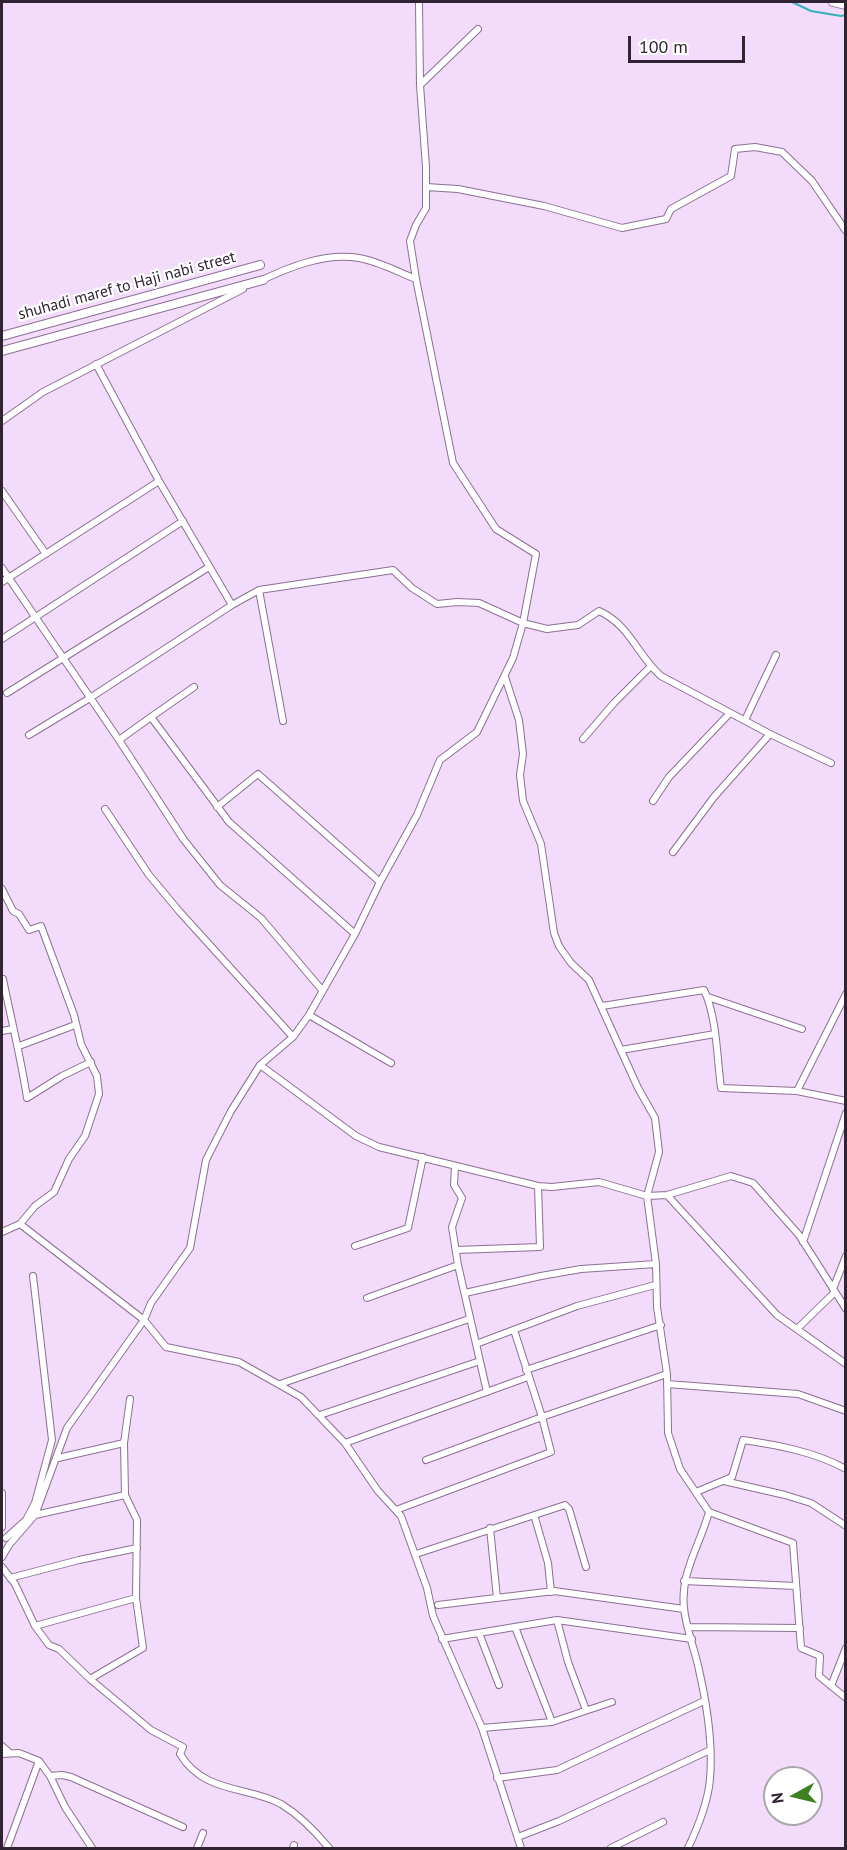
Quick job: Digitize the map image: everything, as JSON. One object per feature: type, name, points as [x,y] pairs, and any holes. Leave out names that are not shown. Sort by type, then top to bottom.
[{"type":"main road","points":[[833,2],[846,5]]},
{"type":"main road","name":"shuhadi maref to Haji nabi street","points":[[2,336],[260,266]]},
{"type":"main road","points":[[2,351],[263,280]]},
{"type":"street","points":[[2,1557],[9,1545],[35,1515],[58,1458],[67,1428],[144,1320],[151,1303],[190,1248],[206,1160],[231,1111],[260,1065],[292,1037],[309,1015],[355,934],[380,882],[417,815],[440,760],[477,732],[505,677],[523,623],[536,554],[496,529],[453,463],[416,279],[410,241],[426,208],[418,2]]},
{"type":"street","points":[[420,85],[478,29]]},
{"type":"street","points":[[426,187],[459,189],[544,206],[622,228],[666,219],[671,209],[731,177],[735,149],[755,147],[782,152],[812,181],[846,231]]},
{"type":"street","points":[[2,421],[43,392],[284,269],[340,256],[361,258],[416,279]]},
{"type":"street","points":[[96,364],[159,481],[232,605]]},
{"type":"street","points":[[2,582],[159,481]]},
{"type":"street","points":[[2,491],[46,554]]},
{"type":"street","points":[[2,639],[183,521]]},
{"type":"street","points":[[7,693],[209,567]]},
{"type":"street","points":[[2,568],[184,840],[220,885],[261,918],[322,990]]},
{"type":"street","points":[[28,735],[259,590],[393,570],[412,588],[437,604],[479,603],[523,623],[547,629],[578,625],[599,611],[612,617],[640,649],[650,667],[661,676],[770,734],[831,763]]},
{"type":"street","points":[[259,590],[283,721]]},
{"type":"street","points":[[745,720],[776,655]]},
{"type":"street","points":[[583,739],[614,703],[650,667]]},
{"type":"street","points":[[505,677],[519,720],[523,754],[520,775],[523,801],[541,844],[554,933],[570,963],[589,980],[655,1118],[659,1152],[647,1196],[656,1264],[655,1285],[667,1374],[668,1432],[672,1447],[680,1469],[709,1512],[793,1543],[801,1648],[820,1656],[819,1676],[846,1698]]},
{"type":"street","points":[[119,740],[194,687]]},
{"type":"street","points":[[653,801],[669,777],[730,713]]},
{"type":"street","points":[[151,717],[229,822],[355,934]]},
{"type":"street","points":[[673,852],[714,798],[770,734]]},
{"type":"street","points":[[217,807],[258,774],[380,882]]},
{"type":"street","points":[[105,809],[149,874],[178,911],[292,1037]]},
{"type":"street","points":[[2,889],[13,911],[19,914],[29,930],[41,926],[74,1015],[81,1044],[97,1076],[99,1094],[85,1136],[69,1160],[54,1192],[35,1206],[20,1224],[2,1232]]},
{"type":"street","points":[[3,979],[13,1029],[19,1046],[27,1098],[62,1076],[91,1062]]},
{"type":"street","points":[[602,1006],[704,990],[708,997],[715,1034],[721,1088],[797,1091],[846,1101]]},
{"type":"street","points":[[797,1091],[846,994]]},
{"type":"street","points":[[708,997],[802,1029]]},
{"type":"street","points":[[309,1015],[391,1063]]},
{"type":"street","points":[[19,1046],[75,1025]]},
{"type":"street","points":[[2,1031],[13,1029]]},
{"type":"street","points":[[621,1050],[715,1034]]},
{"type":"street","points":[[260,1065],[356,1136],[379,1147],[538,1186],[552,1187],[598,1182],[647,1196],[667,1195],[731,1176],[753,1183],[803,1242],[846,1309]]},
{"type":"street","points":[[803,1242],[846,1113]]},
{"type":"street","points":[[355,1246],[408,1228],[423,1157]]},
{"type":"street","points":[[455,1166],[454,1185],[462,1198],[452,1227],[469,1319],[487,1392]]},
{"type":"street","points":[[456,1250],[540,1247],[538,1186]]},
{"type":"street","points":[[667,1195],[777,1315],[846,1364]]},
{"type":"street","points":[[20,1224],[144,1320],[166,1347],[239,1362],[301,1397],[345,1443],[378,1491],[401,1516],[416,1554],[442,1640],[482,1728],[521,1848]]},
{"type":"street","points":[[798,1329],[834,1291],[846,1256]]},
{"type":"street","points":[[465,1293],[581,1269],[656,1264]]},
{"type":"street","points":[[367,1298],[458,1265]]},
{"type":"street","points":[[6,1538],[26,1520],[35,1503],[52,1440],[33,1276]]},
{"type":"street","points":[[476,1344],[577,1306],[655,1285]]},
{"type":"street","points":[[280,1384],[469,1319]]},
{"type":"street","points":[[345,1443],[487,1392],[527,1374],[661,1325]]},
{"type":"street","points":[[396,1509],[549,1453],[551,1449],[542,1417],[514,1330]]},
{"type":"street","points":[[320,1415],[480,1361]]},
{"type":"street","points":[[426,1460],[667,1374]]},
{"type":"street","points":[[667,1384],[798,1394],[846,1411]]},
{"type":"street","points":[[90,1679],[142,1648],[136,1598],[137,1520],[125,1495],[124,1443],[130,1399]]},
{"type":"street","points":[[52,1440],[63,1440]]},
{"type":"street","points":[[696,1492],[732,1477],[736,1471],[743,1440],[777,1445],[835,1463],[844,1468],[846,1459]]},
{"type":"street","points":[[58,1458],[124,1443]]},
{"type":"street","points":[[722,1481],[811,1503],[846,1526]]},
{"type":"street","points":[[2,1493],[2,1526],[9,1545]]},
{"type":"street","points":[[35,1515],[125,1495]]},
{"type":"street","points":[[416,1554],[565,1505],[569,1509],[586,1567]]},
{"type":"street","points":[[688,1848],[702,1815],[710,1780],[710,1750],[704,1701],[684,1609],[684,1581],[709,1512]]},
{"type":"street","points":[[535,1518],[548,1563],[551,1592]]},
{"type":"street","points":[[490,1528],[497,1598]]},
{"type":"street","points":[[10,1578],[137,1548]]},
{"type":"street","points":[[2,1567],[15,1584],[35,1626],[50,1645],[59,1649],[90,1679],[151,1730],[183,1747],[180,1754],[195,1771],[234,1791],[281,1804],[318,1834],[328,1848]]},
{"type":"street","points":[[684,1581],[796,1586]]},
{"type":"street","points":[[438,1605],[551,1592],[684,1609]]},
{"type":"street","points":[[35,1626],[136,1598]]},
{"type":"street","points":[[442,1640],[557,1620],[692,1639]]},
{"type":"street","points":[[557,1620],[568,1662],[586,1710]]},
{"type":"street","points":[[514,1627],[552,1722]]},
{"type":"street","points":[[689,1627],[800,1628]]},
{"type":"street","points":[[479,1633],[499,1685]]},
{"type":"street","points":[[831,1686],[846,1648]]},
{"type":"street","points":[[497,1778],[557,1770],[704,1701]]},
{"type":"street","points":[[482,1728],[552,1722],[612,1702]]},
{"type":"street","points":[[2,1746],[10,1753]]},
{"type":"street","points":[[518,1837],[559,1821],[710,1750]]},
{"type":"street","points":[[2,1754],[20,1753],[39,1761],[92,1848]]},
{"type":"street","points":[[6,1848],[39,1761]]},
{"type":"street","points":[[50,1776],[62,1774],[71,1777],[183,1827]]},
{"type":"street","points":[[611,1848],[663,1822]]},
{"type":"street","points":[[197,1848],[203,1833]]},
{"type":"waterway","points":[[792,2],[811,11],[846,15]]}]
